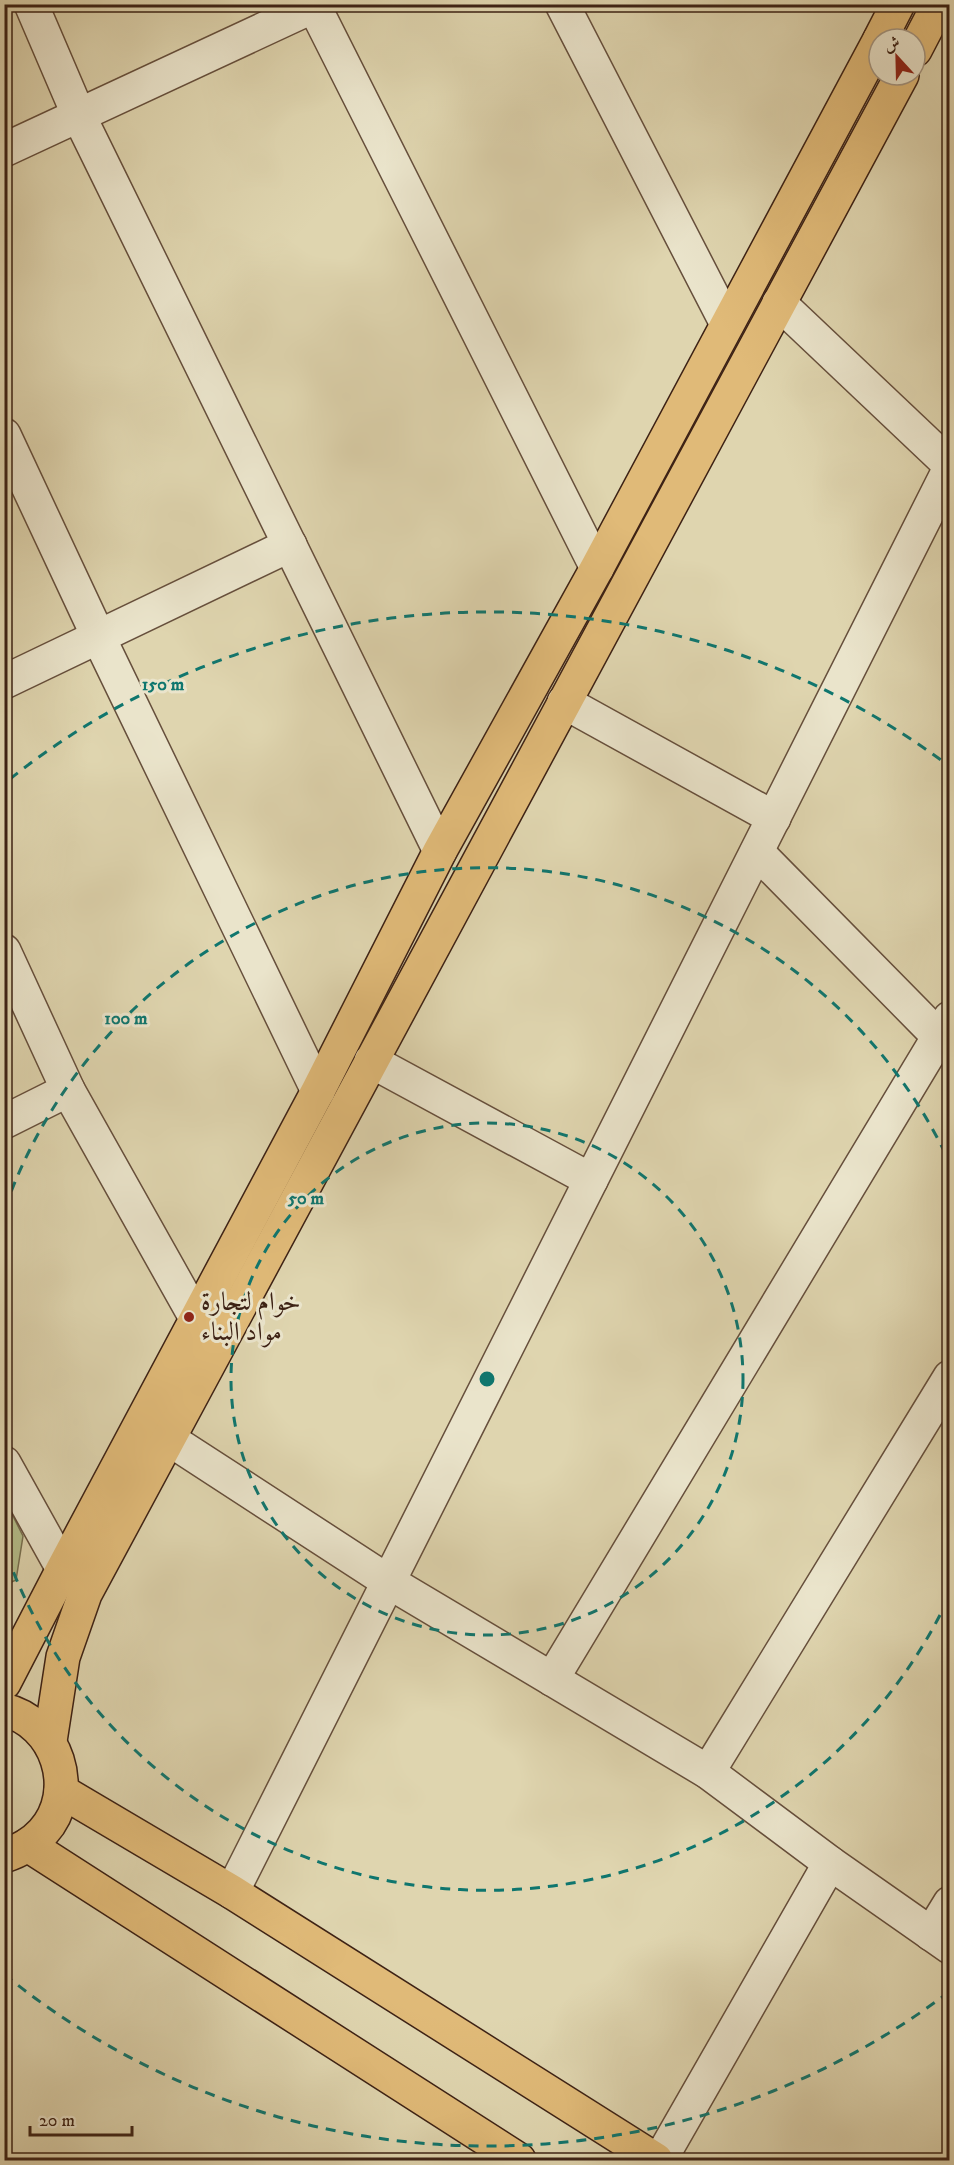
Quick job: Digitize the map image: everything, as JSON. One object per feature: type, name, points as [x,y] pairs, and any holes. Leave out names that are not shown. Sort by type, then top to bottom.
[{"type":"main road","points":[[886,27],[898,4]]},
{"type":"main road","points":[[927,27],[939,4]]},
{"type":"main road","points":[[4,1683],[318,1091],[440,851],[597,568],[867,63]]},
{"type":"main road","points":[[50,1741],[63,1657],[85,1594],[896,87]]},
{"type":"main road","points":[[4,1710],[15,1712],[35,1724],[50,1741],[60,1765],[61,1791],[56,1812],[44,1831],[16,1851],[519,2160]]},
{"type":"main road","points":[[61,1791],[232,1892],[658,2160]]},
{"type":"street","points":[[31,4],[79,116],[440,851]]},
{"type":"street","points":[[562,4],[728,324]]},
{"type":"street","points":[[4,150],[316,5],[597,568]]},
{"type":"street","points":[[232,1892],[950,466],[779,303]]},
{"type":"street","points":[[4,435],[99,638],[318,1091]]},
{"type":"street","points":[[4,682],[290,545]]},
{"type":"street","points":[[564,702],[774,818]]},
{"type":"street","points":[[552,1678],[946,1034],[757,852]]},
{"type":"street","points":[[4,951],[68,1090],[196,1318]]},
{"type":"street","points":[[371,1061],[591,1180]]},
{"type":"street","points":[[4,1122],[68,1090]]},
{"type":"street","points":[[708,1772],[950,1377]]},
{"type":"street","points":[[169,1439],[389,1582],[708,1772],[940,1941],[950,1903]]},
{"type":"street","points":[[4,1463],[34,1521],[63,1569]]},
{"type":"street","points":[[658,2160],[830,1863]]},
{"type":"green space","points":[[4,1498],[23,1536],[16,1580],[5,1585]]},
{"type":"place","name":"خوام لتجارة مواد البناء","points":[[189,1317]]}]
